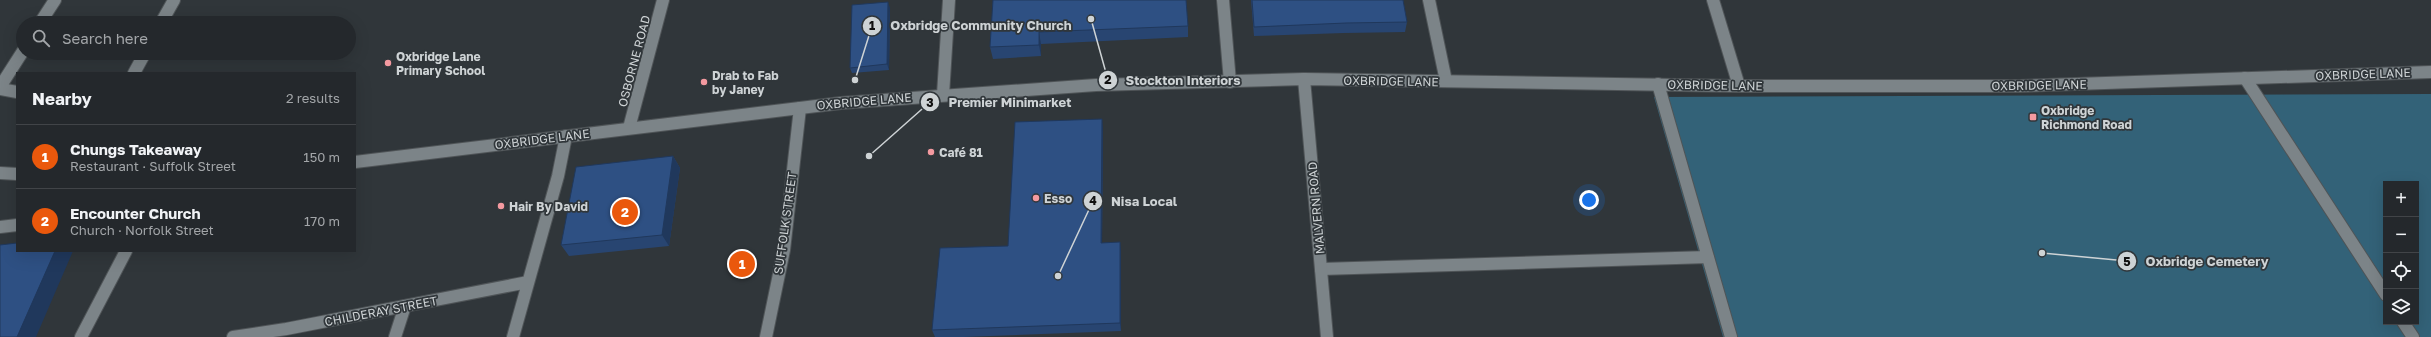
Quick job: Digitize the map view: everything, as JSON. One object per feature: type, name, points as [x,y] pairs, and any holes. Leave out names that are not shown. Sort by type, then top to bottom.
[{"type":"street","points":[[45,16],[55,0]]},
{"type":"street","points":[[165,16],[174,0]]},
{"type":"street","name":"OSBORNE ROAD","points":[[629,128],[663,0]]},
{"type":"street","points":[[943,94],[949,0]]},
{"type":"street","points":[[1223,0],[1230,82]]},
{"type":"street","points":[[1429,0],[1446,81]]},
{"type":"street","points":[[1713,0],[1739,86]]},
{"type":"street","points":[[16,92],[0,88],[17,60]]},
{"type":"street","points":[[135,72],[141,60]]},
{"type":"street","name":"OXBRIDGE LANE","points":[[356,162],[800,108],[943,94],[1096,85],[1304,79],[1739,86],[2019,86],[2431,72]]},
{"type":"street","points":[[2245,78],[2383,290]]},
{"type":"street","name":"MALVERN ROAD","points":[[1304,79],[1327,337]]},
{"type":"street","points":[[1658,84],[1731,337]]},
{"type":"street","name":"SUFFOLK STREET","points":[[766,337],[784,250],[800,108]]},
{"type":"street","points":[[513,337],[558,176],[566,136]]},
{"type":"street","points":[[0,173],[16,174]]},
{"type":"street","points":[[0,227],[16,225]]},
{"type":"street","points":[[81,337],[125,252]]},
{"type":"street","points":[[1321,269],[1708,257]]},
{"type":"street","name":"CHILDERAY STREET","points":[[233,337],[285,333],[405,306],[528,282]]},
{"type":"street","points":[[395,337],[405,306]]},
{"type":"street","points":[[2405,325],[2413,337]]},
{"type":"shaded area","points":[[2431,94],[2431,337],[1723,337],[1654,97]]},
{"type":"building","points":[[993,0],[1186,0],[1188,26],[1039,32],[1039,45],[990,47]]},
{"type":"building","points":[[1252,0],[1403,0],[1407,22],[1254,27]]},
{"type":"building","points":[[888,2],[887,64],[850,68],[852,5]]},
{"type":"building","points":[[1102,119],[1101,243],[1120,242],[1120,323],[932,330],[940,248],[1008,246],[1015,122]]},
{"type":"building","points":[[673,156],[662,235],[561,245],[576,167]]},
{"type":"building","points":[[16,243],[16,252],[55,252],[17,337],[0,337],[0,245]]},
{"type":"place","name":"Stockton Interiors","points":[[1091,19]]},
{"type":"place","name":"Oxbridge Lane Primary School","points":[[388,63]]},
{"type":"place","name":"Oxbridge Community Church","points":[[855,80]]},
{"type":"place","name":"Drab to Fab by Janey","points":[[704,82]]},
{"type":"place","name":"Oxbridge Richmond Road","points":[[2033,117]]},
{"type":"place","name":"Café 81","points":[[931,152]]},
{"type":"place","name":"Premier Minimarket","points":[[869,156]]},
{"type":"place","name":"Esso","points":[[1036,198]]},
{"type":"place","name":"Hair By David","points":[[501,206]]},
{"type":"place","name":"Encounter Church","points":[[625,212]]},
{"type":"place","name":"Oxbridge Cemetery","points":[[2042,253]]},
{"type":"place","name":"Chungs Takeaway","points":[[742,264]]},
{"type":"place","name":"Nisa Local","points":[[1058,276]]}]
